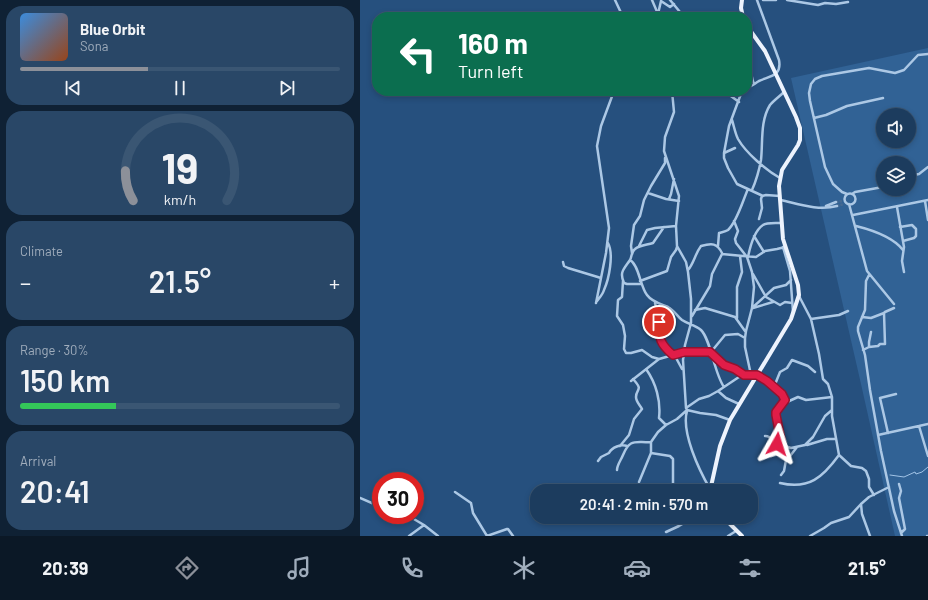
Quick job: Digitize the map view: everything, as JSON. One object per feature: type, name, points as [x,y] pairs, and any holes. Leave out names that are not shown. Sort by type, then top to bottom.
[{"type":"main road","points":[[742,0],[742,12]]},
{"type":"main road","points":[[711,484],[720,446],[730,420],[780,338],[793,314],[798,295],[798,285],[784,247],[780,178],[782,170],[800,140],[798,122],[765,50],[752,33]]},
{"type":"main road","points":[[730,524],[742,536]]},
{"type":"street","points":[[615,0],[620,12]]},
{"type":"street","points":[[652,0],[656,12]]},
{"type":"street","points":[[670,0],[679,12]]},
{"type":"street","points":[[752,79],[754,84],[776,73],[780,66],[757,0]]},
{"type":"street","points":[[763,0],[776,0]]},
{"type":"street","points":[[787,0],[818,5],[825,2],[836,4],[848,2]]},
{"type":"street","points":[[659,12],[661,1],[670,7],[674,4]]},
{"type":"street","points":[[656,7],[657,12]]},
{"type":"street","points":[[876,188],[847,194],[838,189],[830,180],[825,167],[809,93],[811,84],[815,79],[822,76],[860,69],[879,69],[895,73],[904,70],[918,55],[928,54]]},
{"type":"street","points":[[752,190],[756,181],[760,163],[766,115],[771,104],[785,92]]},
{"type":"street","points":[[608,242],[611,254],[609,276],[604,292],[596,303],[608,242],[608,216],[597,154],[597,146],[601,126],[612,96]]},
{"type":"street","points":[[659,359],[640,350],[628,354],[625,351],[623,325],[617,316],[618,300],[622,297],[622,271],[630,260],[632,253],[631,246],[634,225],[640,216],[644,200],[652,183],[665,163],[664,145],[665,137],[674,112],[673,96]]},
{"type":"street","points":[[731,96],[739,102]]},
{"type":"street","points":[[741,96],[734,110],[724,153],[726,163],[736,183],[739,186],[752,190],[763,196],[780,198],[811,207],[826,207],[837,204]]},
{"type":"street","points":[[814,118],[826,115],[847,106],[883,98]]},
{"type":"street","points":[[732,118],[738,138],[768,171],[780,178]]},
{"type":"street","points":[[724,153],[735,148]]},
{"type":"street","points":[[623,281],[627,284],[641,282],[667,271],[671,258],[676,250],[676,226],[679,201],[678,191],[665,156]]},
{"type":"street","points":[[916,175],[928,167]]},
{"type":"street","points":[[669,199],[674,178]]},
{"type":"street","points":[[722,253],[718,246],[719,233],[727,230],[734,221],[748,189]]},
{"type":"street","points":[[648,193],[679,201]]},
{"type":"street","points":[[847,194],[844,201],[849,204],[853,215],[865,265],[869,275],[894,306],[884,313],[871,318],[862,317]]},
{"type":"street","points":[[849,204],[853,204],[855,200],[855,197],[852,194]]},
{"type":"street","points":[[760,219],[762,208],[761,199],[763,196]]},
{"type":"street","points":[[853,215],[926,201],[928,220]]},
{"type":"street","points":[[897,207],[903,241],[904,251],[902,261],[904,272]]},
{"type":"street","points":[[734,221],[738,231],[734,239],[748,257],[754,287],[752,308],[745,338],[745,347],[751,375]]},
{"type":"street","points":[[748,257],[754,236],[763,224],[782,223]]},
{"type":"street","points":[[900,227],[912,225],[916,229],[916,236],[914,238],[903,241]]},
{"type":"street","points":[[632,253],[639,247],[647,230],[676,226]]},
{"type":"street","points":[[856,226],[872,230],[900,245],[904,251]]},
{"type":"street","points":[[639,247],[653,243],[664,227]]},
{"type":"street","points":[[754,236],[764,252]]},
{"type":"street","points":[[688,271],[701,246],[713,244],[718,246]]},
{"type":"street","points":[[677,246],[686,262],[691,299],[691,324],[684,352],[683,370],[688,439],[707,484]]},
{"type":"street","points":[[722,253],[748,257],[784,247],[791,280],[793,314]]},
{"type":"street","points":[[691,317],[710,286],[712,274],[722,253]]},
{"type":"street","points":[[740,256],[742,272],[737,287],[737,318],[746,331]]},
{"type":"street","points":[[630,260],[635,264],[646,294],[655,302],[668,308],[681,319],[703,333],[711,352],[719,380],[724,387]]},
{"type":"street","points":[[563,262],[564,266],[568,268],[601,278]]},
{"type":"street","points":[[752,274],[765,296],[780,305],[784,302],[792,303]]},
{"type":"street","points":[[869,275],[866,281],[865,310],[858,327],[858,332],[864,350],[878,435],[889,488],[901,534]]},
{"type":"street","points":[[752,308],[774,288],[786,285],[791,280]]},
{"type":"street","points":[[798,295],[811,319],[823,378],[828,384],[832,397],[834,429],[839,455],[851,466],[862,468],[866,471],[869,479],[869,487],[874,495]]},
{"type":"street","points":[[655,302],[659,319],[660,338],[664,347],[673,355],[683,370]]},
{"type":"street","points":[[752,308],[774,302]]},
{"type":"street","points":[[695,310],[705,308],[737,318]]},
{"type":"street","points":[[811,319],[839,315],[848,311]]},
{"type":"street","points":[[864,350],[869,347],[885,344],[884,313]]},
{"type":"street","points":[[869,347],[871,332]]},
{"type":"street","points":[[711,352],[726,335],[731,333],[738,334],[745,338]]},
{"type":"street","points":[[620,446],[629,435],[634,419],[642,409],[636,398],[638,386],[632,380],[659,359],[684,352],[711,352],[722,364],[735,369],[744,375]]},
{"type":"street","points":[[774,387],[780,372],[787,368],[792,360],[808,366],[815,372]]},
{"type":"street","points":[[646,369],[652,378],[657,392],[660,410],[659,418],[666,425]]},
{"type":"street","points":[[639,482],[651,453],[651,442],[658,432],[666,425],[677,419],[686,409],[699,399],[709,396],[744,375],[757,375],[774,387],[784,396],[785,400]]},
{"type":"street","points":[[718,391],[726,398],[739,404]]},
{"type":"street","points":[[888,433],[880,398],[896,394]]},
{"type":"street","points":[[785,400],[787,402],[798,397],[806,400],[832,397]]},
{"type":"street","points":[[781,475],[784,471],[786,461],[776,412],[785,400]]},
{"type":"street","points":[[686,409],[716,415],[730,420]]},
{"type":"street","points":[[806,445],[813,437],[825,416],[832,410]]},
{"type":"street","points":[[878,435],[928,424]]},
{"type":"street","points":[[919,426],[928,456]]},
{"type":"street","points":[[766,436],[771,437],[776,443],[790,448],[827,439],[835,439]]},
{"type":"street","points":[[617,470],[617,466],[625,447],[636,442],[651,442]]},
{"type":"street","points":[[598,461],[600,457],[609,453],[610,450],[620,446],[628,446]]},
{"type":"street","points":[[786,461],[798,447]]},
{"type":"street","points":[[651,453],[670,456],[673,459],[673,484]]},
{"type":"street","points":[[771,456],[784,453]]},
{"type":"street","points":[[780,483],[804,485],[820,477],[839,455]]},
{"type":"street","points":[[899,484],[901,491],[899,498],[905,529],[901,534]]},
{"type":"street","points":[[810,536],[830,523],[849,517],[865,500],[889,488]]},
{"type":"street","points":[[455,492],[471,503],[473,513],[487,536],[507,529],[513,536]]},
{"type":"street","points":[[360,498],[372,503]]},
{"type":"street","points":[[861,504],[862,514],[870,536]]},
{"type":"street","points":[[666,532],[683,524]]},
{"type":"street","points":[[409,536],[424,525],[438,536]]},
{"type":"street","points":[[728,536],[736,531]]},
{"type":"shaded area","points":[[928,48],[928,536],[895,536],[791,78]]},
{"type":"waterway","points":[[890,475],[904,477],[915,472],[916,474],[922,472],[928,467]]},
{"type":"tunnel","points":[[836,202],[843,201]]},
{"type":"tunnel","points":[[837,206],[844,204]]},
{"type":"route","points":[[659,322],[659,333],[662,343],[673,355],[684,352],[695,353],[708,351],[713,354],[719,362],[744,375],[757,375],[771,384],[784,396],[785,400],[776,412],[782,446],[777,444]]}]
